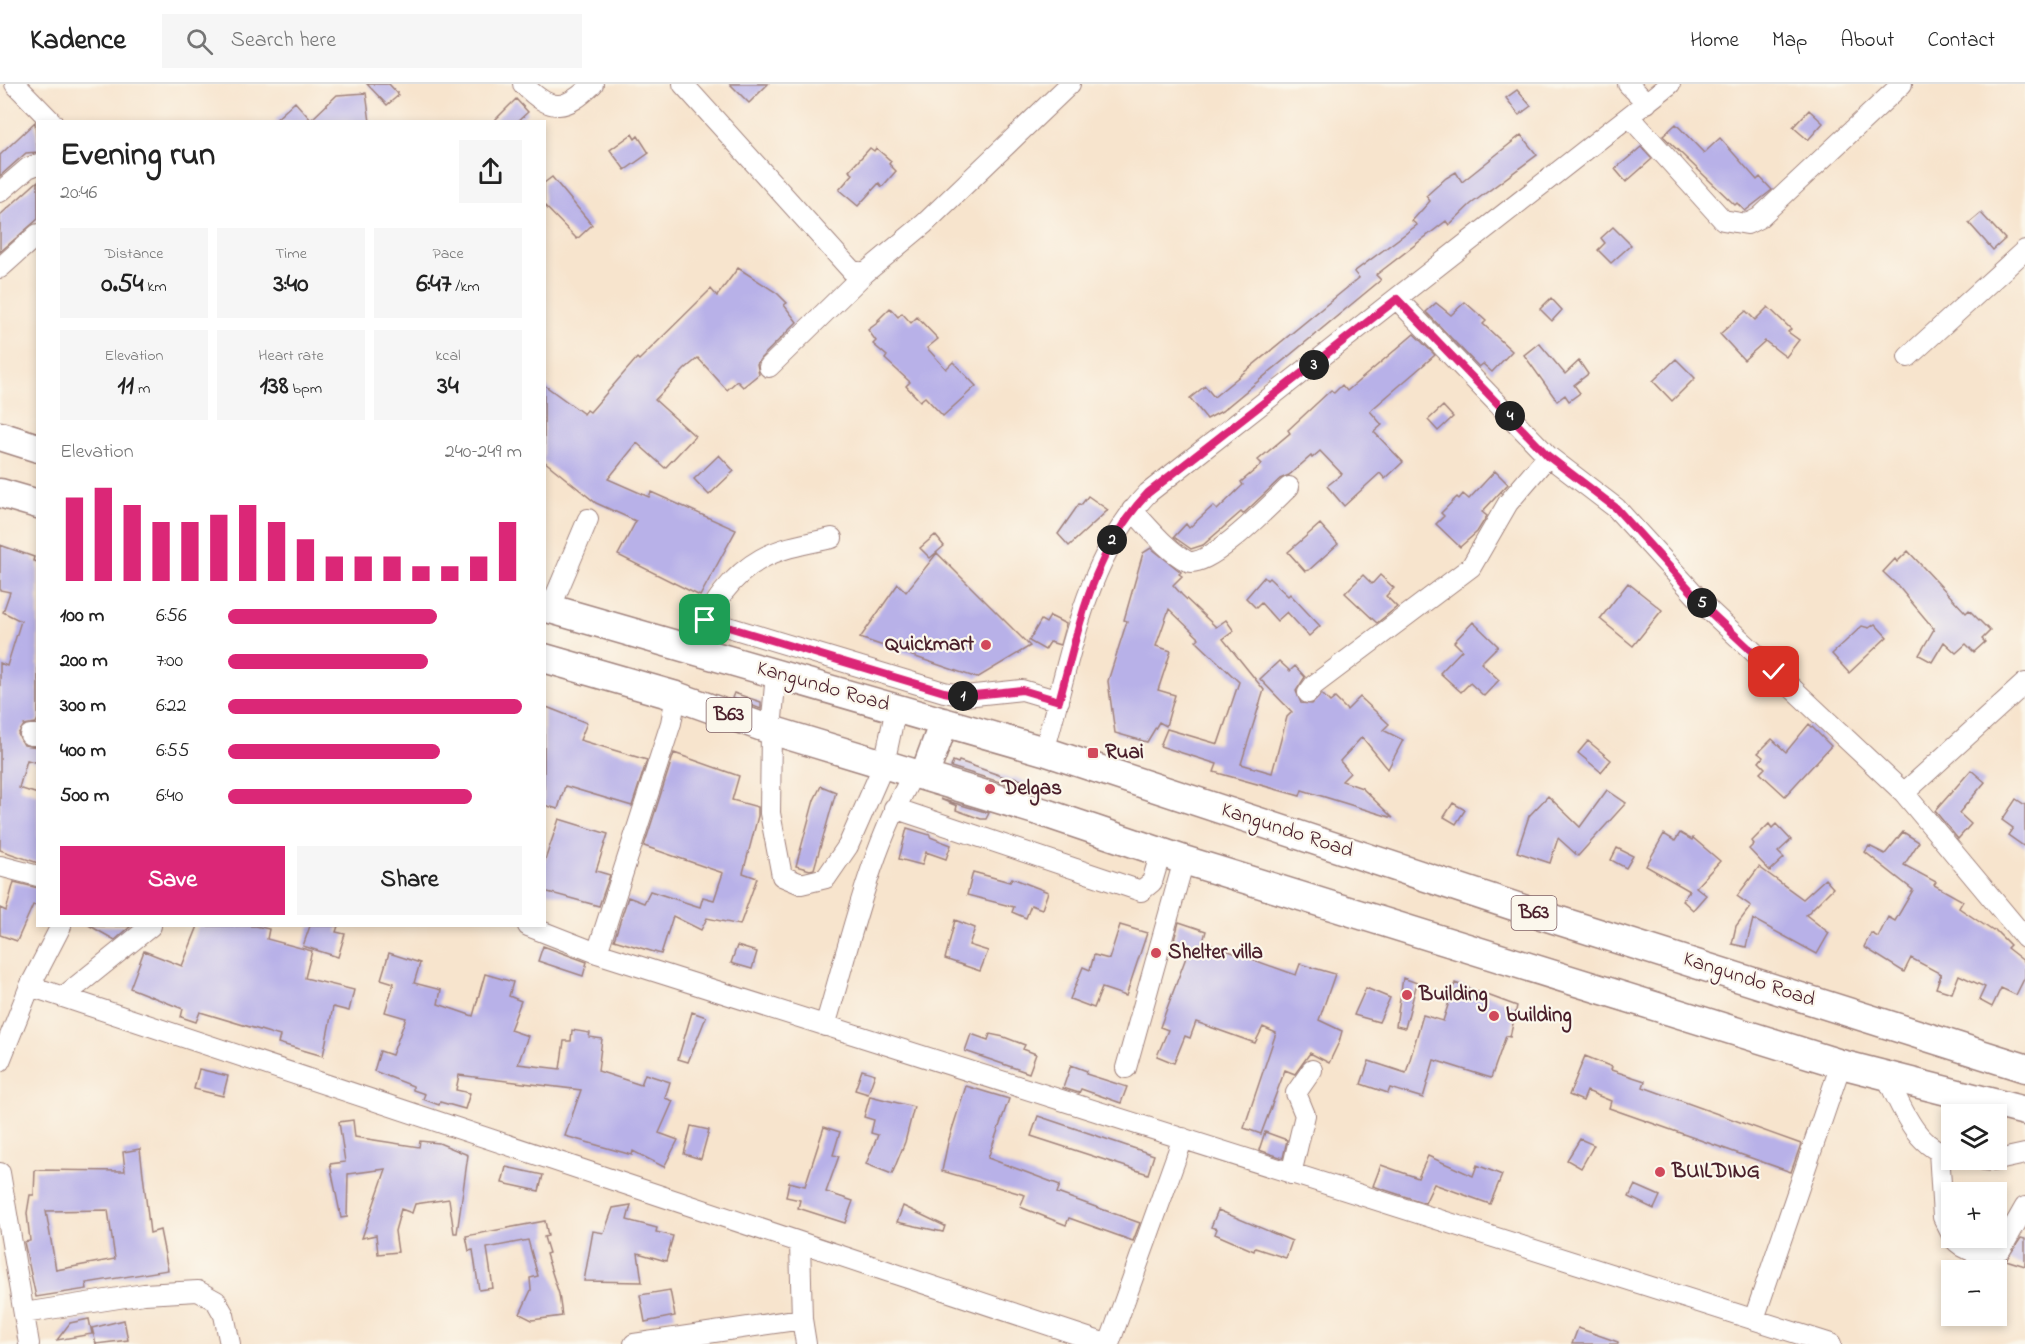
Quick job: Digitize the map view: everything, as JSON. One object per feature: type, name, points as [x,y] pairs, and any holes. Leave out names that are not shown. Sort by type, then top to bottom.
[{"type":"highway","points":[[0,436],[36,447]]},
{"type":"highway","points":[[0,493],[36,503]]},
{"type":"highway","name":"Kangundo Road","points":[[547,608],[1044,751],[1527,911],[2025,1068]]},
{"type":"highway","name":"B63","points":[[546,659],[676,696],[771,730],[919,774],[1172,856],[1841,1064],[2025,1111]]},
{"type":"highway","points":[[919,774],[944,722]]},
{"type":"street","points":[[15,84],[49,120]]},
{"type":"street","points":[[523,84],[551,104],[564,106],[575,102],[593,84]]},
{"type":"street","points":[[682,84],[852,271],[865,273]]},
{"type":"street","points":[[769,367],[865,273],[924,224],[1070,84]]},
{"type":"street","points":[[1628,84],[1647,103]]},
{"type":"street","points":[[1044,751],[1093,580],[1105,551],[1132,510],[1148,493],[1397,299],[1471,237],[1670,84]]},
{"type":"street","points":[[1630,117],[1723,220],[1747,224],[1759,218],[1902,84]]},
{"type":"street","points":[[0,192],[28,168],[36,165]]},
{"type":"street","points":[[0,268],[36,236]]},
{"type":"street","points":[[1908,357],[2025,250]]},
{"type":"street","points":[[1397,299],[1548,456],[1616,508],[1710,612],[1904,794],[2025,938]]},
{"type":"street","points":[[1308,693],[1314,685],[1472,567],[1508,503],[1548,456]]},
{"type":"street","points":[[1132,510],[1173,550],[1188,562],[1197,562],[1216,553],[1289,487]]},
{"type":"street","points":[[547,608],[588,519]]},
{"type":"street","points":[[688,648],[722,592],[737,576],[760,559],[780,551],[832,538]]},
{"type":"street","points":[[705,620],[944,692],[965,696],[1022,690],[1059,701]]},
{"type":"street","points":[[776,674],[771,730],[771,826],[782,876],[801,884],[826,878],[848,846],[884,764],[896,708]]},
{"type":"street","points":[[1904,794],[2025,682]]},
{"type":"street","points":[[597,954],[671,723],[676,696]]},
{"type":"street","points":[[825,1026],[868,875],[894,808],[919,774]]},
{"type":"street","points":[[894,808],[1142,891],[1172,856]]},
{"type":"street","points":[[1126,1068],[1172,856]]},
{"type":"street","points":[[0,866],[36,875]]},
{"type":"street","points":[[0,1061],[30,986],[61,927]]},
{"type":"street","points":[[63,997],[150,927]]},
{"type":"street","points":[[530,927],[597,954],[1831,1344]]},
{"type":"street","points":[[30,986],[1108,1344],[1183,1138]]},
{"type":"street","points":[[1754,1319],[1841,1064]]},
{"type":"street","points":[[1291,1174],[1305,1115],[1296,1093],[1312,1070]]},
{"type":"street","points":[[1886,1075],[1917,1134],[1941,1150]]},
{"type":"street","points":[[2007,1158],[2025,1155]]},
{"type":"street","points":[[0,1173],[29,1344]]},
{"type":"street","points":[[2007,1238],[2025,1207]]},
{"type":"street","points":[[800,1243],[802,1319],[806,1344]]},
{"type":"street","points":[[1964,1248],[1985,1255],[2002,1248]]},
{"type":"street","points":[[24,1313],[144,1294],[198,1291],[216,1301],[224,1315],[230,1344]]},
{"type":"street","points":[[634,1344],[802,1319]]},
{"type":"building","points":[[367,84],[389,84],[399,95],[387,105]]},
{"type":"building","points":[[730,84],[768,84],[749,103]]},
{"type":"building","points":[[1517,90],[1531,106],[1519,115],[1506,98]]},
{"type":"building","points":[[366,93],[370,120],[311,120],[337,95]]},
{"type":"building","points":[[516,99],[528,112],[519,120],[495,120]]},
{"type":"building","points":[[295,102],[311,120],[275,120]]},
{"type":"building","points":[[1809,110],[1823,123],[1808,140],[1793,127]]},
{"type":"building","points":[[35,122],[36,152],[26,153],[0,176],[0,155]]},
{"type":"building","points":[[1676,124],[1704,153],[1720,138],[1757,180],[1760,177],[1772,190],[1745,211],[1737,203],[1735,205],[1663,136]]},
{"type":"building","points":[[632,134],[635,139],[638,136],[649,153],[625,170],[610,150]]},
{"type":"building","points":[[1521,135],[1537,155],[1471,204],[1449,225],[1446,221],[1376,275],[1381,280],[1222,411],[1207,419],[1190,398],[1205,386],[1214,397],[1359,278],[1354,272],[1417,225],[1412,221],[1430,201],[1426,196],[1446,178],[1456,172],[1462,182]]},
{"type":"building","points":[[1641,147],[1652,159],[1626,182],[1615,169]]},
{"type":"building","points":[[870,148],[874,151],[876,148],[891,161],[889,164],[896,171],[882,187],[879,183],[858,206],[839,190],[853,174],[849,171]]},
{"type":"building","points":[[552,177],[592,225],[577,239],[546,207],[546,182]]},
{"type":"building","points":[[36,183],[36,221],[0,252],[0,215]]},
{"type":"building","points":[[1981,213],[2005,239],[1993,250],[1969,223]]},
{"type":"building","points":[[1613,227],[1631,245],[1611,263],[1598,250],[1605,243],[1601,238]]},
{"type":"building","points":[[738,268],[777,293],[787,303],[784,305],[797,322],[761,358],[757,364],[759,374],[743,387],[737,381],[727,390],[698,358],[655,400],[695,436],[665,468],[637,443],[608,479],[649,497],[651,492],[736,530],[700,596],[618,555],[636,521],[596,503],[546,463],[546,386],[584,414],[587,410],[590,412],[637,358],[639,360],[711,289],[717,296]]},
{"type":"building","points":[[1551,298],[1562,310],[1552,321],[1540,309]]},
{"type":"building","points":[[1465,302],[1486,321],[1483,324],[1512,351],[1492,372],[1483,364],[1479,367],[1426,312],[1436,303],[1451,315]]},
{"type":"building","points":[[1768,307],[1791,329],[1788,332],[1799,340],[1786,357],[1765,341],[1744,360],[1720,334],[1746,311],[1755,320]]},
{"type":"building","points":[[890,308],[898,317],[902,313],[911,323],[917,317],[938,339],[927,348],[946,369],[953,362],[976,386],[943,416],[925,397],[920,401],[906,386],[910,382],[885,359],[887,356],[873,344],[876,341],[868,330],[880,321],[878,320]]},
{"type":"building","points":[[1414,334],[1435,355],[1370,411],[1382,425],[1374,432],[1403,462],[1385,479],[1380,473],[1344,506],[1327,486],[1342,474],[1320,451],[1289,475],[1280,479],[1243,514],[1241,512],[1203,545],[1191,549],[1174,537],[1186,524],[1189,528],[1213,506],[1217,510],[1243,485],[1241,482],[1262,464],[1258,460],[1290,433],[1288,430],[1331,390],[1334,393],[1342,385],[1347,391]]},
{"type":"building","points":[[1539,343],[1565,374],[1579,361],[1588,374],[1574,385],[1580,393],[1569,401],[1565,395],[1557,401],[1524,355]]},
{"type":"building","points":[[1676,359],[1695,378],[1672,401],[1653,381]]},
{"type":"building","points":[[1443,406],[1453,417],[1438,431],[1428,420]]},
{"type":"building","points":[[719,455],[734,471],[709,495],[694,479]]},
{"type":"building","points":[[1495,471],[1508,484],[1482,512],[1487,516],[1477,532],[1460,547],[1436,524],[1444,516],[1441,513],[1463,494],[1469,499]]},
{"type":"building","points":[[1088,496],[1108,510],[1069,546],[1058,534],[1079,504],[1081,505]]},
{"type":"building","points":[[1320,524],[1338,544],[1305,571],[1288,552]]},
{"type":"building","points":[[935,535],[944,546],[930,558],[920,548]]},
{"type":"building","points":[[0,545],[34,557],[33,561],[36,562],[36,723],[24,725],[18,734],[24,745],[36,747],[36,762],[27,760],[19,788],[36,793],[36,862],[0,850],[0,663],[7,666],[21,621],[3,612],[10,592],[0,590]]},
{"type":"building","points":[[1151,548],[1181,572],[1179,574],[1182,576],[1173,585],[1182,595],[1216,627],[1226,620],[1234,631],[1223,639],[1264,690],[1241,764],[1272,773],[1287,717],[1292,712],[1260,679],[1279,661],[1290,671],[1295,666],[1305,677],[1296,691],[1301,703],[1312,704],[1322,694],[1330,702],[1335,698],[1347,710],[1360,697],[1389,724],[1383,730],[1403,740],[1388,769],[1362,737],[1340,761],[1350,773],[1342,781],[1362,788],[1393,818],[1302,790],[1300,796],[1214,772],[1217,764],[1160,746],[1167,729],[1218,744],[1239,682],[1196,641],[1199,638],[1169,609],[1156,646],[1171,651],[1158,690],[1175,695],[1166,726],[1159,722],[1147,742],[1115,733],[1108,681],[1127,621],[1124,620],[1143,553]]},
{"type":"building","points":[[1908,551],[1966,613],[1969,610],[1990,631],[1982,639],[1985,642],[1974,652],[1966,644],[1956,653],[1944,642],[1932,662],[1919,655],[1934,629],[1898,586],[1883,572],[1895,559],[1897,562]]},
{"type":"building","points":[[937,553],[1030,646],[977,678],[860,638],[898,584],[906,592]]},
{"type":"building","points":[[1363,575],[1372,584],[1380,575],[1394,588],[1386,596],[1397,607],[1377,623],[1345,593]]},
{"type":"building","points":[[1264,577],[1267,580],[1269,578],[1288,596],[1290,594],[1320,626],[1309,636],[1287,612],[1277,621],[1261,603],[1256,608],[1246,598]]},
{"type":"building","points":[[1628,583],[1662,610],[1633,646],[1600,619]]},
{"type":"building","points":[[1050,616],[1066,624],[1060,645],[1050,642],[1045,650],[1029,641],[1041,620],[1046,623]]},
{"type":"building","points":[[1473,622],[1498,646],[1481,663],[1499,680],[1484,696],[1470,683],[1461,692],[1440,673],[1462,650],[1454,642]]},
{"type":"building","points":[[1875,624],[1887,637],[1849,673],[1832,654],[1862,626],[1869,628]]},
{"type":"building","points":[[734,693],[761,702],[761,709],[732,698]]},
{"type":"building","points":[[546,707],[587,723],[580,740],[647,760],[632,806],[565,786],[558,809],[546,806]]},
{"type":"building","points":[[1809,724],[1831,746],[1785,796],[1760,773],[1765,768],[1759,762],[1763,757],[1758,753],[1772,739],[1786,752]]},
{"type":"building","points":[[1588,741],[1611,760],[1601,772],[1578,753]]},
{"type":"building","points":[[674,753],[739,776],[732,800],[758,807],[758,816],[743,873],[757,878],[740,925],[707,918],[701,930],[673,916],[661,954],[614,940],[628,897],[644,903],[650,891],[700,907],[703,897],[714,900],[723,873],[644,846]]},
{"type":"building","points":[[953,761],[958,763],[959,761],[1013,780],[1014,777],[1031,784],[1029,791],[951,767]]},
{"type":"building","points":[[1971,770],[1985,782],[1959,813],[1971,824],[1958,839],[1935,811]]},
{"type":"building","points":[[821,786],[836,792],[814,869],[810,870],[796,866],[814,800]]},
{"type":"building","points":[[1607,790],[1626,803],[1578,856],[1558,838],[1550,863],[1517,852],[1529,816],[1548,796],[1580,827]]},
{"type":"building","points":[[940,799],[989,813],[986,819],[981,819],[956,810],[957,806]]},
{"type":"building","points":[[2016,799],[2025,805],[2025,847],[2008,835],[2013,828],[2002,820]]},
{"type":"building","points":[[1453,803],[1465,810],[1456,824],[1444,817]]},
{"type":"building","points":[[559,819],[608,834],[596,871],[610,875],[599,906],[546,892],[546,857]]},
{"type":"building","points":[[1769,824],[1772,828],[1776,824],[1791,840],[1778,852],[1784,858],[1770,871],[1749,849],[1754,844],[1752,841]]},
{"type":"building","points":[[907,828],[951,845],[946,859],[926,852],[922,865],[899,859]]},
{"type":"building","points":[[1903,832],[1919,842],[1904,865],[1936,882],[1934,885],[1963,901],[1959,908],[1993,931],[1995,930],[2010,945],[2007,948],[2025,962],[2025,977],[2016,995],[2001,988],[1992,1007],[1979,1000],[1985,987],[1959,975],[1952,993],[1936,988],[1941,974],[1911,958],[1904,972],[1864,947],[1871,933],[1878,937],[1888,917],[1895,921],[1913,890],[1865,852],[1869,846],[1885,854]]},
{"type":"building","points":[[1680,833],[1692,840],[1693,838],[1720,861],[1696,887],[1706,895],[1693,910],[1682,900],[1690,891],[1646,866],[1664,834],[1675,841]]},
{"type":"building","points":[[1617,848],[1633,856],[1626,868],[1611,860]]},
{"type":"building","points":[[1759,867],[1803,899],[1825,879],[1833,888],[1806,915],[1829,933],[1817,954],[1753,919],[1746,947],[1732,944],[1736,926],[1751,906],[1737,896]]},
{"type":"building","points":[[973,872],[1010,882],[1012,878],[1048,892],[1042,909],[1031,905],[1026,918],[1012,912],[1014,907],[967,895]]},
{"type":"building","points":[[14,882],[36,888],[36,906],[33,905],[17,941],[0,935],[0,908],[6,911]]},
{"type":"building","points":[[955,920],[975,928],[969,945],[988,951],[980,971],[945,959]]},
{"type":"building","points":[[1179,922],[1206,931],[1203,942],[1296,975],[1300,964],[1335,974],[1319,1020],[1342,1031],[1339,1042],[1329,1063],[1310,1053],[1295,1074],[1285,1070],[1261,1134],[1244,1128],[1276,1033],[1263,1027],[1255,1043],[1196,1022],[1190,1038],[1185,1036],[1174,1063],[1157,1056],[1168,1030],[1160,1027],[1188,952],[1172,947]]},
{"type":"building","points":[[1120,925],[1147,933],[1126,996],[1102,988],[1094,1008],[1070,999],[1083,967],[1090,970],[1094,955],[1109,959]]},
{"type":"building","points":[[92,927],[130,927],[115,940]]},
{"type":"building","points":[[198,927],[260,927],[269,929],[267,939],[312,951],[305,978],[354,990],[349,1011],[333,1007],[323,1056],[278,1043],[280,1036],[200,1012],[196,1022],[181,1017],[183,1009],[130,988],[144,951],[182,966]]},
{"type":"building","points":[[310,927],[338,927],[336,932],[345,934],[338,957],[303,946]]},
{"type":"building","points":[[543,946],[587,962],[583,976],[538,961]]},
{"type":"building","points":[[737,946],[757,952],[752,969],[731,963]]},
{"type":"building","points":[[389,953],[420,963],[414,983],[441,990],[438,1004],[473,1016],[485,974],[513,982],[509,996],[521,1001],[510,1030],[528,1036],[518,1064],[560,1069],[564,1041],[571,1041],[572,1030],[590,1033],[589,1037],[602,1039],[598,1071],[641,1085],[645,1074],[670,1082],[665,1098],[673,1101],[659,1133],[678,1140],[664,1167],[633,1151],[632,1155],[565,1136],[581,1090],[459,1075],[456,1090],[470,1093],[465,1109],[440,1102],[439,1105],[423,1099],[425,1094],[413,1090],[413,1086],[374,1071],[380,1051],[392,1055],[406,1018],[385,1012],[394,983],[381,979]]},
{"type":"building","name":"Building","points":[[1403,978],[1417,983],[1405,1028],[1396,1026]]},
{"type":"building","points":[[1455,983],[1517,1006],[1510,1037],[1506,1036],[1491,1078],[1434,1060],[1423,1098],[1390,1088],[1388,1093],[1361,1084],[1369,1061],[1406,1073],[1423,1015],[1443,1021]]},
{"type":"building","points":[[1366,988],[1390,998],[1379,1022],[1354,1015]]},
{"type":"building","points":[[692,1012],[706,1017],[688,1062],[678,1059]]},
{"type":"building","points":[[971,1034],[988,1040],[990,1034],[1025,1045],[1023,1049],[1036,1054],[1029,1073],[965,1051]]},
{"type":"building","points":[[1585,1056],[1612,1067],[1611,1070],[1645,1081],[1643,1087],[1801,1144],[1791,1172],[1609,1108],[1611,1101],[1587,1091],[1583,1101],[1569,1095]]},
{"type":"building","points":[[1071,1065],[1087,1071],[1086,1074],[1127,1087],[1121,1103],[1081,1089],[1079,1093],[1063,1088]]},
{"type":"building","points":[[199,1069],[228,1076],[223,1096],[194,1089]]},
{"type":"building","points":[[862,1070],[875,1074],[868,1094],[855,1090]]},
{"type":"building","points":[[966,1086],[1009,1099],[988,1158],[1060,1185],[1057,1193],[1140,1223],[1133,1241],[1069,1218],[1066,1225],[1020,1207],[1025,1195],[942,1171],[948,1142]]},
{"type":"building","points":[[870,1096],[914,1107],[905,1142],[892,1174],[866,1164],[878,1135],[871,1133],[874,1120],[864,1117]]},
{"type":"building","points":[[1038,1116],[1154,1155],[1148,1174],[1031,1136]]},
{"type":"building","points":[[353,1120],[355,1137],[419,1147],[420,1141],[439,1143],[468,1155],[457,1233],[454,1233],[449,1199],[415,1204],[412,1213],[401,1209],[395,1231],[398,1252],[378,1254],[376,1235],[362,1238],[386,1169],[348,1174],[347,1217],[341,1218],[330,1164],[345,1162],[339,1122]]},
{"type":"building","points":[[691,1126],[709,1130],[701,1159],[684,1154]]},
{"type":"building","points":[[824,1127],[840,1132],[833,1155],[839,1156],[826,1192],[853,1201],[845,1223],[798,1208],[800,1200],[786,1197],[789,1182],[805,1186]]},
{"type":"building","points":[[1265,1132],[1287,1140],[1283,1158],[1259,1150]]},
{"type":"building","points":[[1580,1139],[1594,1145],[1581,1168],[1567,1160]]},
{"type":"building","points":[[140,1149],[150,1233],[160,1230],[168,1270],[86,1283],[87,1289],[36,1297],[24,1242],[30,1241],[27,1213],[30,1195],[34,1195],[35,1170],[125,1171],[123,1152]],"holes":[[[108,1210],[115,1259],[56,1270],[46,1211]]]},
{"type":"building","points":[[1428,1156],[1473,1176],[1477,1165],[1502,1175],[1490,1204],[1434,1184],[1425,1203],[1373,1186],[1381,1165],[1418,1178]]},
{"type":"building","points":[[506,1167],[543,1175],[539,1191],[502,1183]]},
{"type":"building","points":[[1635,1185],[1660,1196],[1654,1209],[1629,1197]]},
{"type":"building","points":[[631,1205],[627,1220],[657,1228],[656,1232],[673,1236],[666,1261],[638,1253],[642,1282],[584,1281],[593,1231],[604,1233],[613,1208]]},
{"type":"building","points":[[903,1206],[945,1226],[943,1232],[897,1222]]},
{"type":"building","points":[[1218,1210],[1292,1241],[1286,1258],[1255,1248],[1254,1251],[1215,1234],[1217,1229],[1211,1227]]},
{"type":"building","points":[[545,1221],[548,1236],[544,1237],[549,1253],[546,1254],[559,1294],[562,1316],[532,1320],[520,1314],[531,1290],[530,1278],[538,1276],[528,1240],[487,1248],[493,1288],[479,1290],[473,1250],[469,1251],[466,1236]]},
{"type":"building","points":[[2021,1238],[2025,1239],[2025,1266],[2006,1260]]},
{"type":"building","points":[[670,1290],[675,1316],[645,1322],[640,1295]]},
{"type":"building","points":[[89,1319],[92,1334],[57,1340],[70,1323]]},
{"type":"building","points":[[124,1320],[128,1340],[96,1344],[92,1328]]},
{"type":"building","points":[[1578,1328],[1618,1342],[1618,1344],[1572,1344]]},
{"type":"place","name":"Quickmart","points":[[986,645]]},
{"type":"place","name":"Ruai","points":[[1093,753]]},
{"type":"place","name":"Delgas","points":[[990,789]]},
{"type":"place","name":"Shelter villa","points":[[1156,953]]},
{"type":"place","name":"Building","points":[[1407,995]]},
{"type":"place","name":"building","points":[[1494,1016]]},
{"type":"place","name":"BUILDING","points":[[1660,1172]]},
{"type":"route","points":[[705,620],[944,692],[965,696],[1022,690],[1059,701],[1093,580],[1105,551],[1132,510],[1148,493],[1397,299],[1548,456],[1616,508],[1710,612],[1774,672]]}]
